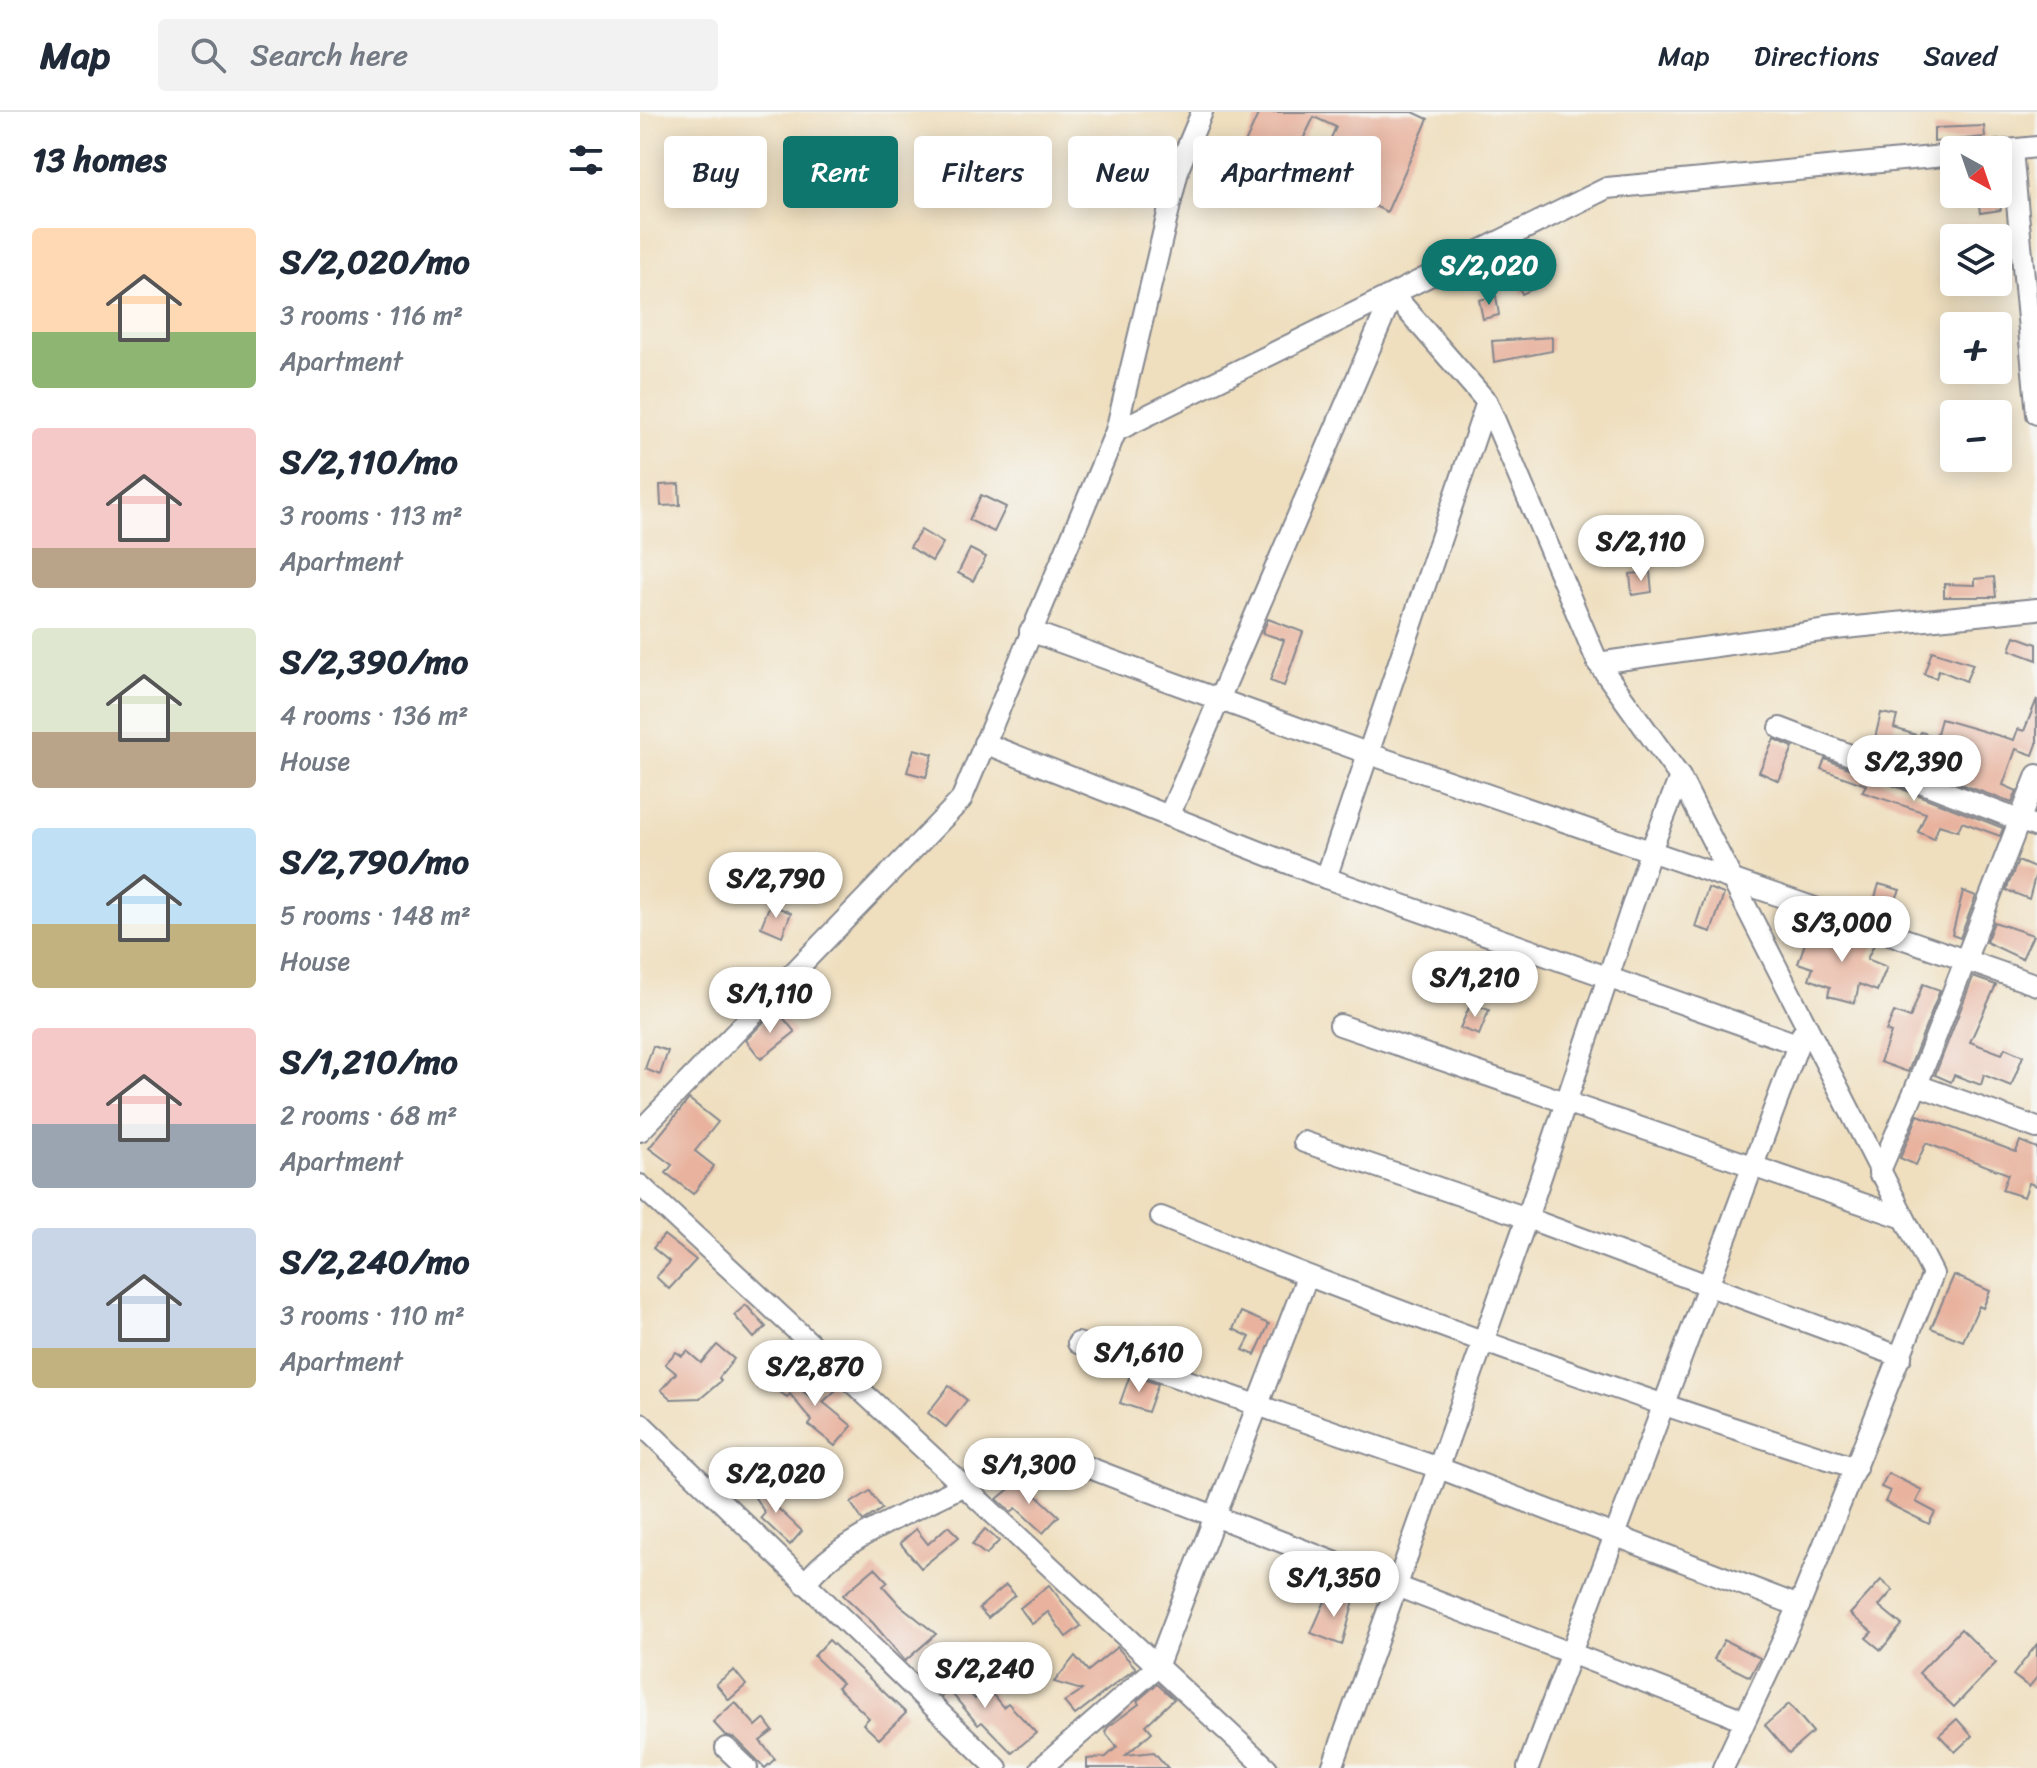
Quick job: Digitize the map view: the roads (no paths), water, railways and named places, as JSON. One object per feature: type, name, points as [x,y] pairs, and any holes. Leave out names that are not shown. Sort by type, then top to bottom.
[{"type":"street","points":[[640,1131],[961,800],[1116,431],[1179,167],[1202,112]]},
{"type":"street","points":[[2012,149],[2037,147]]},
{"type":"street","points":[[1116,431],[1607,188],[1940,156]]},
{"type":"street","points":[[2012,204],[2037,414]]},
{"type":"street","points":[[1393,294],[1487,402],[1598,663],[1680,777],[1733,879],[1801,1036],[1933,1274],[1799,1606],[1723,1768]]},
{"type":"street","points":[[1169,816],[1393,294]]},
{"type":"street","points":[[1326,878],[1487,402]]},
{"type":"street","points":[[1598,663],[1835,629],[2037,609]]},
{"type":"street","points":[[1030,631],[1367,753],[2037,985]]},
{"type":"street","points":[[1780,728],[2029,824]]},
{"type":"street","points":[[984,743],[1326,878],[1607,976],[1801,1036]]},
{"type":"street","points":[[1879,1173],[1966,959],[2029,824],[2037,775]]},
{"type":"street","points":[[1332,1768],[1393,1587],[1439,1468],[1527,1218],[1564,1100],[1651,850],[1680,777]]},
{"type":"street","points":[[1340,1025],[1904,1218]]},
{"type":"street","points":[[1528,1768],[1801,1036]]},
{"type":"street","points":[[1917,1085],[2037,1128]]},
{"type":"street","points":[[1304,1142],[1527,1218],[1901,1357]]},
{"type":"street","points":[[640,1185],[1267,1768]]},
{"type":"street","points":[[1161,1217],[1307,1277],[1483,1342],[1662,1406],[1856,1468]]},
{"type":"street","points":[[1041,1768],[1157,1667],[1212,1517],[1307,1277]]},
{"type":"street","points":[[1078,1343],[1439,1468],[1799,1606]]},
{"type":"street","points":[[640,1423],[997,1768]]},
{"type":"street","points":[[1077,1463],[1744,1720]]},
{"type":"street","points":[[805,1584],[814,1570],[864,1537],[962,1486]]},
{"type":"street","points":[[726,1748],[747,1768]]}]
